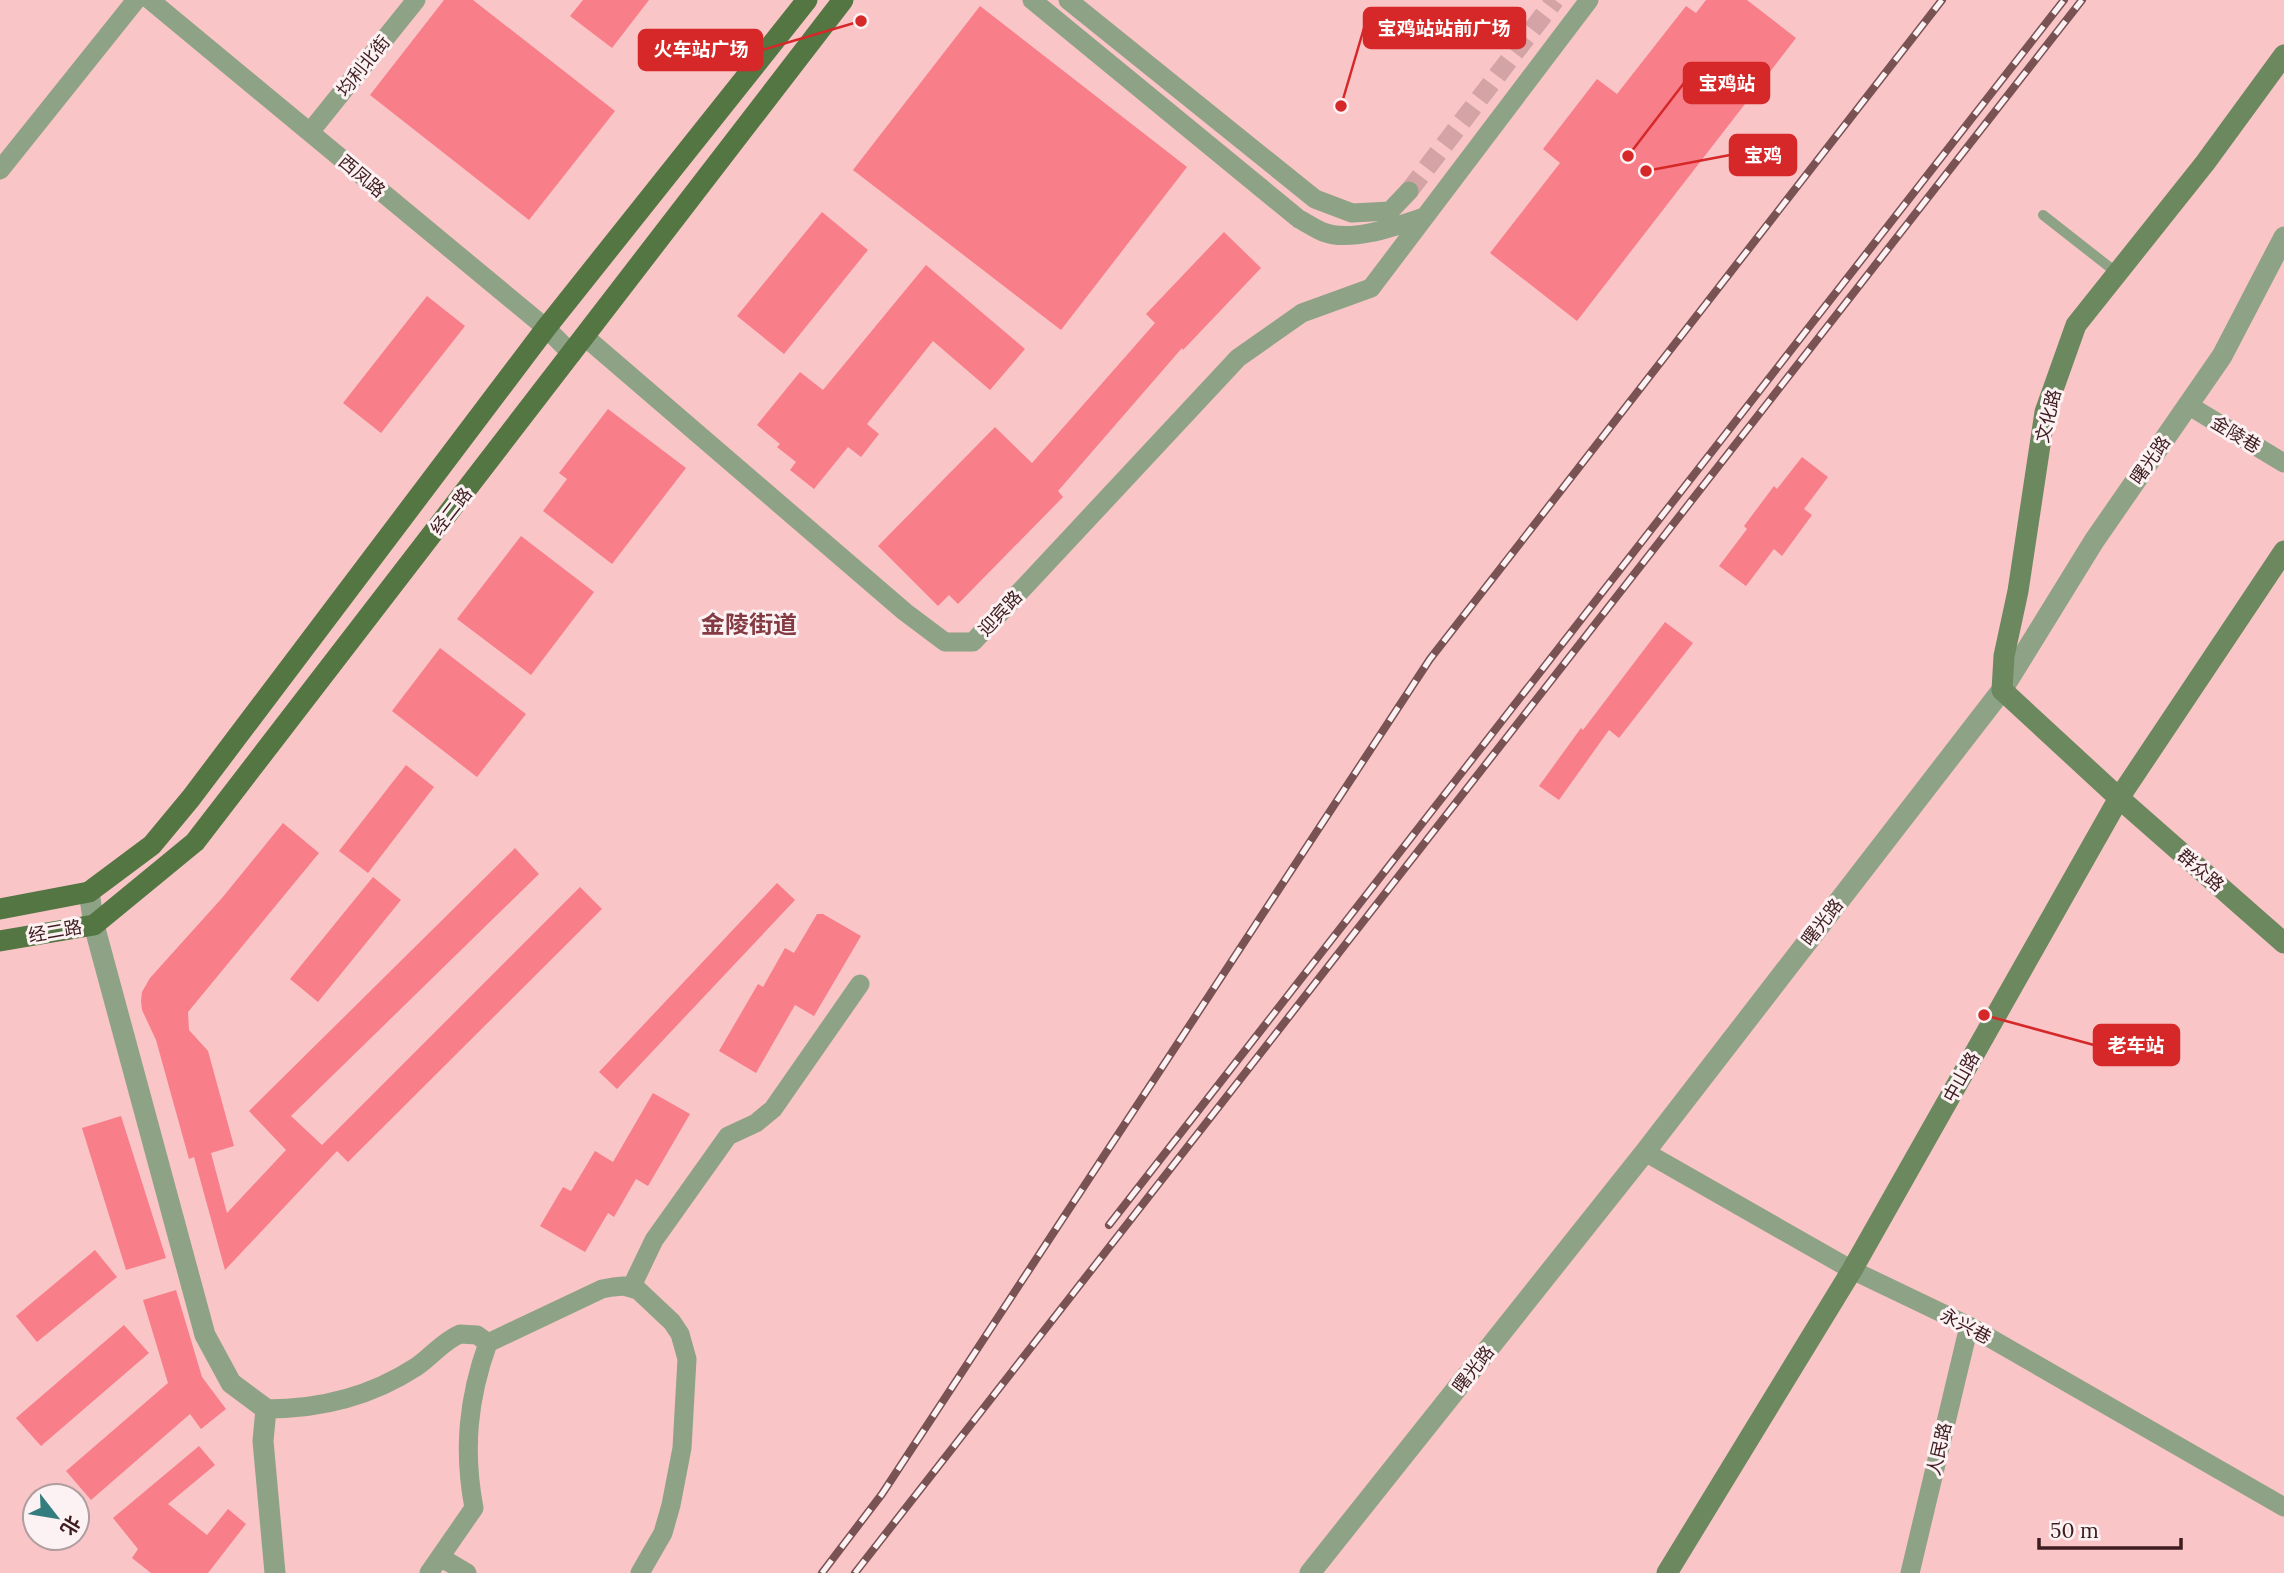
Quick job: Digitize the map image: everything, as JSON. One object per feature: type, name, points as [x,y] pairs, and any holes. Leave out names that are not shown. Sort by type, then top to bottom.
[{"type":"main road","name":"经二路","points":[[0,909],[89,892],[152,845],[191,798],[546,328],[807,0]]},
{"type":"main road","name":"经二路","points":[[0,941],[93,925],[195,842],[843,0]]},
{"type":"main road","name":"文化路","points":[[2003,690],[2004,656],[2018,591],[2045,412],[2076,325],[2205,163],[2284,55]]},
{"type":"main road","name":"中山路","points":[[1667,1573],[1852,1270],[2119,798],[2284,551]]},
{"type":"main road","points":[[2003,690],[2119,798]]},
{"type":"main road","name":"群众路","points":[[2119,798],[2284,943]]},
{"type":"street","points":[[0,170],[136,0]]},
{"type":"street","name":"西凤路","points":[[150,0],[546,328],[578,345]]},
{"type":"street","name":"均利北街","points":[[310,132],[416,0]]},
{"type":"street","points":[[1032,0],[1299,219],[1325,233],[1351,236],[1395,227],[1424,217],[1588,0]]},
{"type":"street","points":[[1068,0],[1315,199],[1352,212],[1390,211],[1409,191]]},
{"type":"street","name":"迎宾路","points":[[578,345],[905,612],[945,642],[972,642],[1238,358],[1302,313],[1371,288],[1424,217]]},
{"type":"street","name":"曙光路","points":[[1310,1573],[1645,1152],[2003,690],[2094,541],[2221,356],[2284,237]]},
{"type":"street","name":"金陵巷","points":[[2188,405],[2284,464]]},
{"type":"street","points":[[89,892],[93,925],[205,1335],[231,1383],[266,1409],[312,1407],[335,1403],[379,1388],[420,1364],[460,1334],[477,1335],[488,1343]]},
{"type":"street","points":[[631,1288],[654,1240],[728,1136],[756,1123],[773,1109],[860,984]]},
{"type":"street","name":"永兴巷","points":[[1645,1152],[1852,1270],[1969,1326],[2284,1507]]},
{"type":"street","points":[[467,1573],[434,1565],[474,1508],[468,1466],[468,1423],[478,1368],[488,1343],[602,1289],[613,1287],[638,1290],[672,1322],[685,1348],[687,1370],[682,1448],[671,1505],[663,1533],[640,1573]]},
{"type":"street","name":"人民路","points":[[1910,1573],[1969,1326]]},
{"type":"street","points":[[266,1409],[263,1441],[275,1573]]},
{"type":"lane","points":[[2043,215],[2117,274]]},
{"type":"building","points":[[444,0],[473,0],[615,111],[529,220],[370,95]]},
{"type":"building","points":[[583,0],[649,0],[612,48],[570,16]]},
{"type":"building","points":[[1706,0],[1747,0],[1796,38],[1577,321],[1490,253],[1560,163],[1543,149],[1597,79],[1617,94],[1686,6],[1696,13]]},
{"type":"building","points":[[980,6],[1187,167],[1061,330],[853,170]]},
{"type":"building","points":[[822,212],[868,250],[784,354],[737,316]]},
{"type":"building","points":[[1224,232],[1261,268],[1183,350],[1182,348],[1058,491],[1063,497],[958,604],[949,595],[938,606],[878,546],[995,427],[1032,463],[1155,323],[1146,314]]},
{"type":"building","points":[[926,265],[1025,349],[990,390],[933,341],[867,424],[879,434],[861,457],[848,447],[814,489],[790,470],[796,462],[777,447],[780,444],[757,425],[800,372],[823,390]]},
{"type":"building","points":[[427,296],[465,326],[381,433],[343,403]]},
{"type":"building","points":[[608,409],[686,468],[612,564],[543,511],[567,479],[559,473]]},
{"type":"building","points":[[1802,457],[1828,477],[1804,509],[1812,515],[1782,556],[1774,549],[1746,586],[1719,566],[1747,529],[1744,526],[1774,486],[1777,489]]},
{"type":"building","points":[[521,536],[594,592],[531,675],[457,619]]},
{"type":"building","points":[[1665,622],[1693,643],[1619,738],[1609,730],[1559,800],[1539,786]]},
{"type":"building","points":[[440,648],[526,714],[477,777],[392,711]]},
{"type":"building","points":[[406,765],[434,787],[368,873],[339,851]]},
{"type":"building","points":[[283,823],[319,853],[188,1012],[189,1030],[208,1051],[234,1146],[211,1153],[227,1213],[286,1150],[249,1111],[515,848],[539,874],[291,1116],[322,1145],[580,887],[602,909],[348,1162],[337,1151],[225,1270],[194,1157],[189,1159],[156,1040],[142,1010],[142,992],[150,978],[222,898]]},
{"type":"building","points":[[373,877],[401,900],[318,1002],[290,979]]},
{"type":"building","points":[[777,883],[795,900],[617,1089],[599,1072]]},
{"type":"building","points":[[817,914],[823,914],[861,936],[814,1016],[795,1005],[756,1073],[719,1051],[758,984],[763,987],[785,948],[794,953]]},
{"type":"building","points":[[653,1093],[690,1114],[648,1186],[636,1179],[614,1217],[608,1213],[585,1252],[540,1226],[563,1187],[571,1191],[595,1151],[613,1162]]},
{"type":"building","points":[[121,1116],[166,1258],[126,1270],[82,1128]]},
{"type":"building","points":[[95,1250],[117,1277],[37,1342],[16,1316]]},
{"type":"building","points":[[176,1290],[202,1377],[226,1409],[201,1429],[190,1414],[91,1500],[91,1482],[75,1482],[66,1471],[168,1383],[143,1300]]},
{"type":"building","points":[[124,1325],[149,1353],[41,1446],[16,1418]]},
{"type":"building","points":[[199,1446],[215,1465],[168,1504],[207,1535],[228,1509],[246,1524],[208,1573],[151,1573],[132,1558],[138,1549],[113,1518]]},
{"type":"tunnel","points":[[1409,191],[1555,0]]},
{"type":"railway","points":[[822,1573],[882,1494],[1430,659],[1942,0]]},
{"type":"railway","points":[[1109,1225],[2064,0]]},
{"type":"railway","points":[[855,1573],[2082,0]]},
{"type":"place","name":"火车站广场","points":[[861,21]]},
{"type":"place","name":"宝鸡站站前广场","points":[[1341,106]]},
{"type":"place","name":"宝鸡站","points":[[1628,156]]},
{"type":"place","name":"宝鸡","points":[[1646,171]]},
{"type":"place","name":"老车站","points":[[1984,1015]]},
{"type":"district","name":"金陵街道","points":[[749,624]]}]
